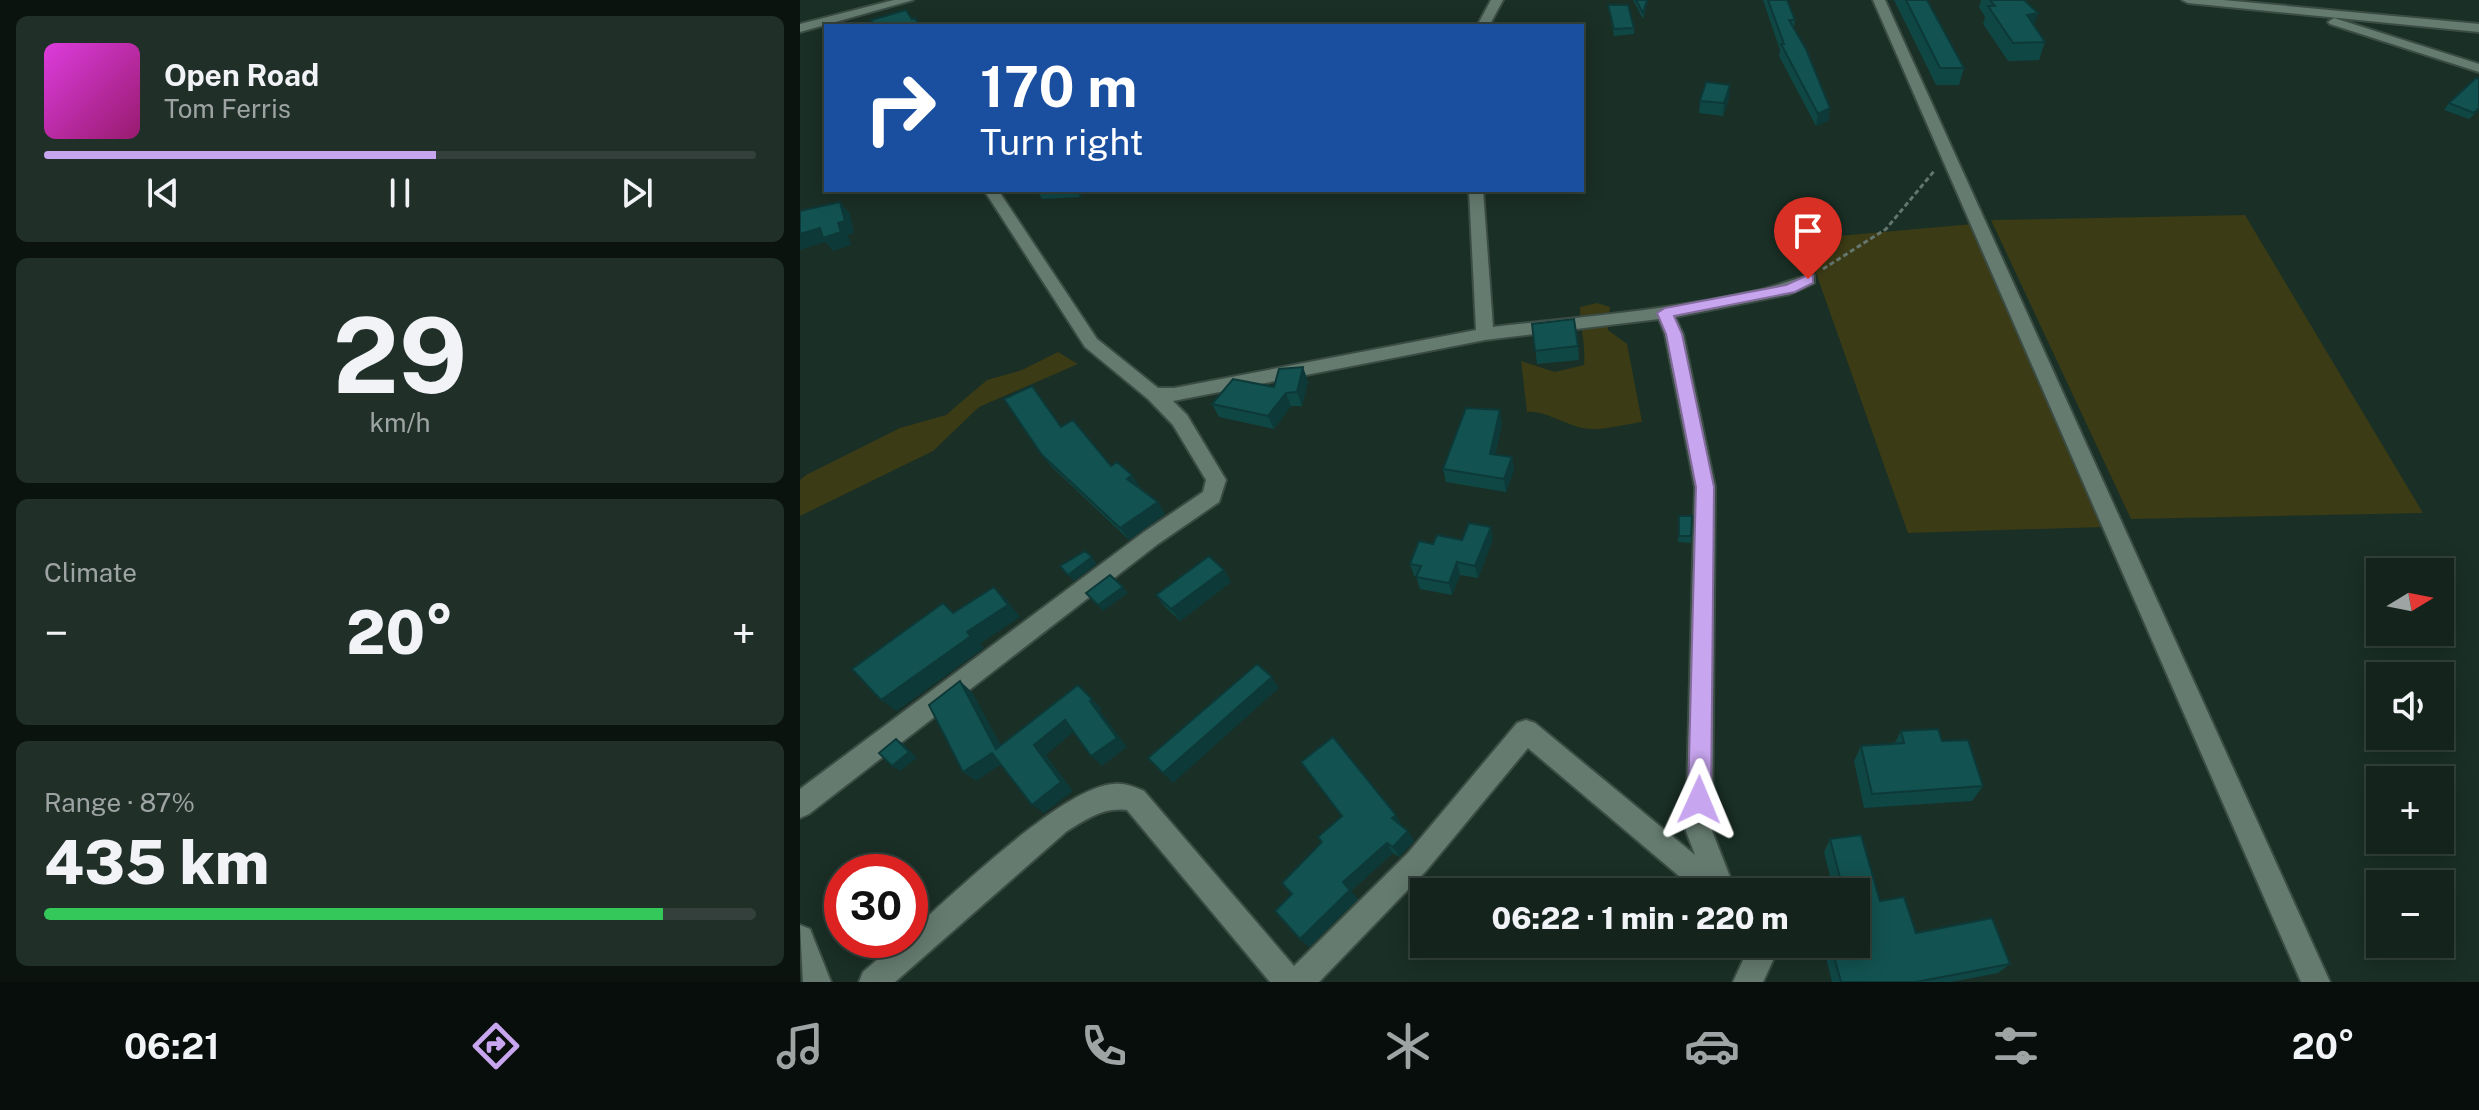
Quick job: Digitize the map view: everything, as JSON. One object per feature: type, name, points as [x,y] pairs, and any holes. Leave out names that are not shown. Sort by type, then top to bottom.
[{"type":"street","points":[[827,24],[847,21],[907,0]]},
{"type":"street","points":[[1484,24],[1497,0]]},
{"type":"street","points":[[1879,0],[2316,982]]},
{"type":"street","points":[[2188,0],[2479,28]]},
{"type":"street","points":[[2300,10],[2479,68]]},
{"type":"street","points":[[800,28],[824,24]]},
{"type":"street","points":[[800,805],[1151,538],[1212,496],[1216,480],[1180,420],[1154,394],[1091,343],[992,192]]},
{"type":"street","points":[[1476,192],[1485,334]]},
{"type":"street","points":[[1154,394],[1174,395],[1485,334],[1665,313],[1790,289],[1808,279]]},
{"type":"street","points":[[1665,313],[1674,334],[1705,487],[1699,831],[1715,878]]},
{"type":"street","points":[[1299,982],[1417,862],[1526,731],[1703,878]]},
{"type":"street","points":[[873,982],[1058,822],[1084,806],[1112,795],[1135,800],[1289,982]]},
{"type":"street","points":[[801,945],[817,982]]},
{"type":"street","points":[[1747,982],[1760,958]]},
{"type":"path","points":[[1808,279],[1886,229],[1949,154]]},
{"type":"shaded area","points":[[2245,215],[2423,513],[2131,519],[1991,220]]},
{"type":"shaded area","points":[[1973,224],[2103,527],[1908,533],[1804,239]]},
{"type":"shaded area","points":[[1597,303],[1610,307],[1608,330],[1627,344],[1642,422],[1590,429],[1527,412],[1521,361],[1555,372],[1584,365],[1580,307]]},
{"type":"shaded area","points":[[1058,352],[1078,364],[979,407],[933,451],[800,516],[800,480],[806,475],[900,428],[946,415],[987,380],[1022,370]]},
{"type":"building","points":[[1636,0],[1647,0],[1643,13]]},
{"type":"building","points":[[1768,0],[1787,0],[1795,20],[1789,20],[1806,49],[1830,108],[1818,114],[1781,44],[1784,44]]},
{"type":"building","points":[[1906,0],[1927,0],[1964,68],[1940,68]]},
{"type":"building","points":[[1990,0],[2024,0],[2038,13],[2027,15],[2045,42],[2013,43],[1988,6],[1995,6]]},
{"type":"building","points":[[1608,5],[1628,5],[1634,28],[1614,29]]},
{"type":"building","points":[[906,10],[918,24],[874,24],[871,20]]},
{"type":"building","points":[[2476,78],[2479,79],[2479,108],[2474,113],[2449,103]]},
{"type":"building","points":[[1706,82],[1730,85],[1724,103],[1700,101]]},
{"type":"building","points":[[840,202],[845,221],[838,223],[841,232],[823,238],[820,228],[800,234],[800,211]]},
{"type":"building","points":[[1574,319],[1578,346],[1535,351],[1532,324]]},
{"type":"building","points":[[1303,367],[1297,392],[1286,393],[1268,416],[1212,404],[1233,379],[1274,387],[1279,369]]},
{"type":"building","points":[[1032,386],[1061,427],[1073,420],[1111,466],[1117,462],[1132,475],[1127,479],[1158,502],[1120,528],[1042,455],[1004,399]]},
{"type":"building","points":[[1466,408],[1500,410],[1490,454],[1512,457],[1504,479],[1443,469]]},
{"type":"building","points":[[1679,516],[1692,516],[1691,536],[1679,536]]},
{"type":"building","points":[[1469,523],[1491,527],[1475,566],[1457,562],[1449,583],[1416,577],[1421,566],[1410,564],[1419,541],[1433,544],[1437,535],[1462,540]]},
{"type":"building","points":[[1085,551],[1092,557],[1068,575],[1060,566]]},
{"type":"building","points":[[1209,556],[1224,570],[1171,609],[1156,595]]},
{"type":"building","points":[[1110,575],[1123,587],[1098,605],[1086,593]]},
{"type":"building","points":[[994,587],[1008,605],[967,632],[971,636],[881,700],[852,669],[943,603],[953,613]]},
{"type":"building","points":[[1257,664],[1272,677],[1163,773],[1148,758]]},
{"type":"building","points":[[960,681],[996,749],[1078,685],[1092,699],[1090,701],[1117,738],[1091,756],[1065,720],[1034,745],[1061,782],[1032,805],[992,753],[963,772],[929,705]]},
{"type":"building","points":[[1938,729],[1942,741],[1968,740],[1983,786],[1872,794],[1861,746],[1904,743],[1901,731]]},
{"type":"building","points":[[1333,737],[1396,815],[1392,818],[1408,831],[1393,847],[1387,843],[1343,882],[1350,890],[1300,939],[1275,911],[1292,894],[1282,883],[1322,842],[1318,837],[1342,816],[1301,762]]},
{"type":"building","points":[[896,739],[909,752],[892,766],[879,753]]},
{"type":"building","points":[[1861,835],[1880,901],[1904,897],[1916,933],[1992,918],[2010,964],[1916,982],[1841,982],[1834,958],[1870,958],[1870,878],[1840,878],[1830,839]]},
{"type":"route","points":[[1699,800],[1705,487],[1674,334],[1665,313],[1790,289],[1808,279]]}]
